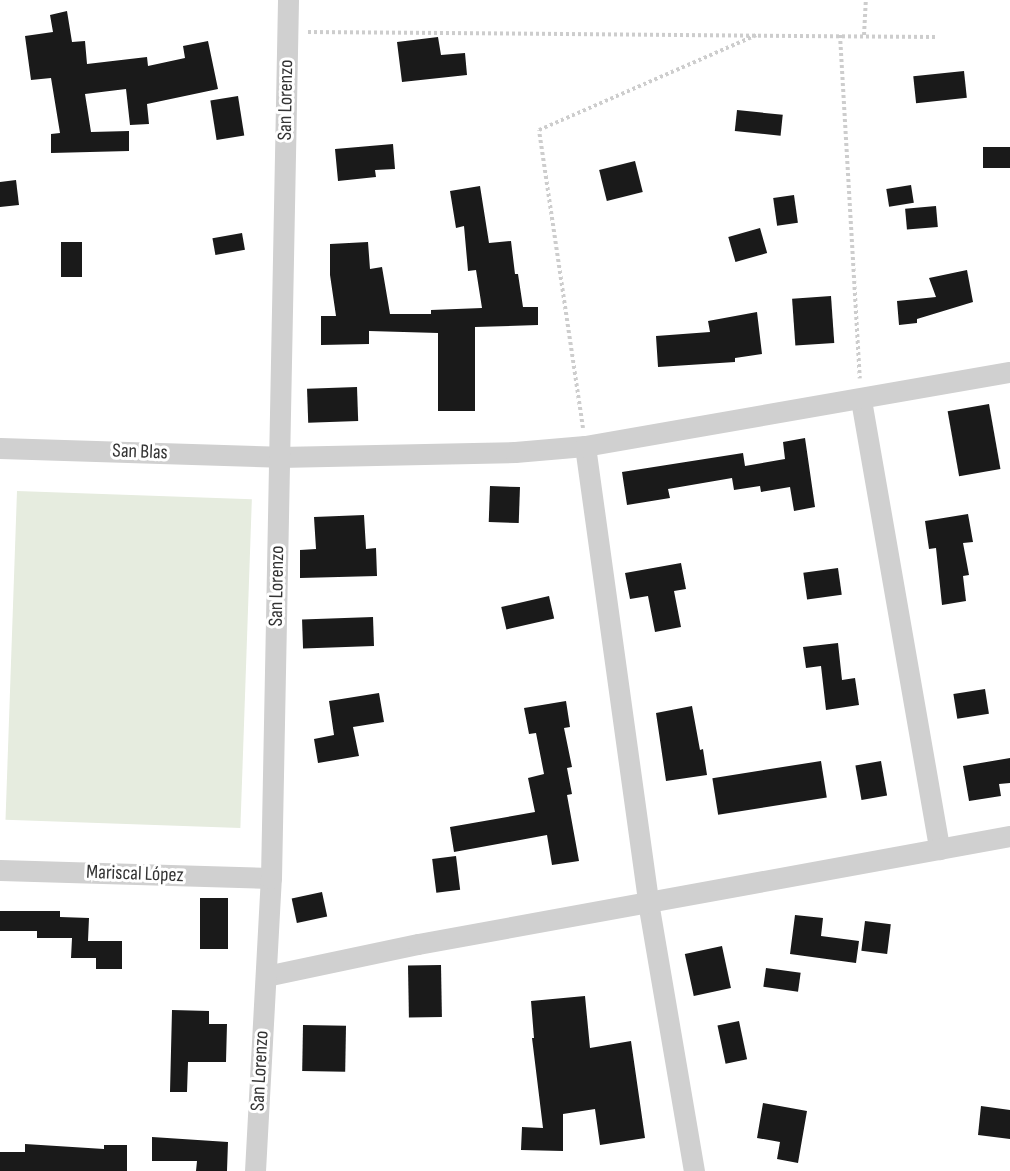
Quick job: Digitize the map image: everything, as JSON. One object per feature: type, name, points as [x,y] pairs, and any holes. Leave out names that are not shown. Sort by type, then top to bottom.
[{"type":"street","name":"San Lorenzo","points":[[255,1171],[271,878],[288,0]]},
{"type":"street","name":"San Blas","points":[[0,447],[279,457],[472,453],[585,446],[861,400],[1010,372]]},
{"type":"street","points":[[861,400],[939,849]]},
{"type":"street","points":[[585,446],[648,902],[694,1171]]},
{"type":"street","points":[[266,976],[418,944],[1010,836]]},
{"type":"street","name":"Mariscal López","points":[[0,870],[271,878]]},
{"type":"path","points":[[864,35],[866,0]]},
{"type":"path","points":[[288,32],[935,37]]},
{"type":"path","points":[[585,446],[539,130],[758,34]]},
{"type":"path","points":[[840,35],[861,400]]},
{"type":"shaded area","points":[[17,491],[252,499],[240,828],[6,820]]},
{"type":"building","points":[[67,11],[72,42],[85,41],[87,64],[147,57],[148,66],[185,58],[183,46],[208,41],[218,89],[147,104],[149,124],[130,125],[126,89],[85,94],[91,132],[129,131],[129,151],[51,153],[51,134],[60,133],[51,78],[31,80],[25,36],[53,32],[50,15]]},
{"type":"building","points":[[438,37],[441,55],[465,53],[467,75],[402,82],[397,42]]},
{"type":"building","points":[[964,71],[967,98],[916,103],[913,76]]},
{"type":"building","points":[[238,96],[244,136],[217,140],[210,100]]},
{"type":"building","points":[[737,110],[783,115],[781,136],[735,131]]},
{"type":"building","points":[[393,144],[395,169],[375,170],[376,177],[338,181],[335,149]]},
{"type":"building","points":[[983,147],[1010,147],[1010,168],[983,168]]},
{"type":"building","points":[[635,161],[643,192],[607,201],[599,170]]},
{"type":"building","points":[[16,180],[19,205],[0,207],[0,182]]},
{"type":"building","points":[[911,185],[914,203],[889,207],[886,189]]},
{"type":"building","points":[[480,186],[489,243],[511,241],[515,274],[518,274],[523,307],[538,307],[538,325],[475,327],[475,411],[438,411],[438,333],[369,331],[369,344],[321,345],[321,316],[336,316],[330,275],[330,244],[368,242],[370,269],[382,267],[390,314],[431,314],[431,310],[482,308],[476,270],[468,271],[464,226],[456,228],[450,191]]},
{"type":"building","points":[[794,195],[798,223],[777,226],[773,198]]},
{"type":"building","points":[[936,206],[938,227],[907,230],[905,209]]},
{"type":"building","points":[[760,228],[767,253],[735,262],[728,237]]},
{"type":"building","points":[[242,233],[245,250],[215,255],[212,238]]},
{"type":"building","points":[[61,242],[82,242],[82,277],[61,277]]},
{"type":"building","points":[[967,270],[973,302],[917,319],[917,323],[899,325],[897,301],[936,297],[929,278]]},
{"type":"building","points":[[831,296],[834,343],[795,346],[792,299]]},
{"type":"building","points":[[757,312],[762,354],[735,358],[735,362],[658,367],[656,336],[710,332],[708,321]]},
{"type":"building","points":[[357,387],[358,421],[308,423],[307,389]]},
{"type":"building","points":[[989,404],[1000,469],[959,476],[948,411]]},
{"type":"building","points":[[805,438],[815,507],[794,511],[790,487],[761,492],[760,486],[734,490],[732,478],[668,489],[670,498],[627,505],[622,472],[743,453],[745,466],[785,459],[783,442]]},
{"type":"building","points":[[490,486],[520,487],[519,523],[489,522]]},
{"type":"building","points":[[968,514],[973,542],[963,543],[969,575],[963,576],[966,601],[942,605],[936,548],[929,549],[925,521]]},
{"type":"building","points":[[364,515],[366,549],[376,548],[377,576],[300,578],[300,550],[316,549],[314,517]]},
{"type":"building","points":[[681,563],[686,589],[674,591],[681,627],[655,632],[648,596],[630,599],[625,573]]},
{"type":"building","points":[[838,568],[842,595],[807,600],[803,573]]},
{"type":"building","points":[[549,596],[554,618],[506,629],[501,607]]},
{"type":"building","points":[[373,617],[374,646],[303,648],[302,619]]},
{"type":"building","points":[[838,643],[842,680],[855,678],[859,705],[826,710],[821,666],[806,668],[803,647]]},
{"type":"building","points":[[985,689],[989,714],[957,719],[953,694]]},
{"type":"building","points":[[379,693],[384,722],[353,727],[359,756],[318,763],[314,739],[334,735],[329,701]]},
{"type":"building","points":[[566,701],[570,727],[564,728],[572,767],[567,768],[572,794],[567,795],[579,861],[552,865],[547,835],[454,852],[450,827],[535,812],[528,778],[544,774],[536,733],[529,734],[524,708]]},
{"type":"building","points":[[692,706],[707,775],[666,781],[656,713]]},
{"type":"building","points":[[1010,758],[1010,783],[999,784],[1001,796],[969,801],[963,766]]},
{"type":"building","points":[[821,761],[827,798],[718,815],[712,778]]},
{"type":"building","points":[[881,761],[887,795],[861,800],[855,766]]},
{"type":"building","points":[[456,856],[460,890],[436,893],[432,859]]},
{"type":"building","points":[[322,892],[327,916],[297,923],[292,898]]},
{"type":"building","points":[[200,898],[228,898],[228,949],[200,949]]},
{"type":"building","points":[[0,911],[60,911],[60,917],[89,918],[88,941],[122,941],[122,969],[96,969],[96,958],[71,958],[72,938],[37,938],[37,931],[0,931]]},
{"type":"building","points":[[795,915],[823,918],[821,936],[859,941],[856,963],[790,954]]},
{"type":"building","points":[[865,921],[891,924],[887,954],[861,951]]},
{"type":"building","points":[[722,946],[731,988],[694,996],[685,954]]},
{"type":"building","points":[[441,965],[442,1017],[409,1018],[408,966]]},
{"type":"building","points":[[766,968],[801,973],[798,992],[763,987]]},
{"type":"building","points":[[585,996],[590,1048],[631,1041],[645,1138],[600,1145],[595,1109],[563,1114],[563,1151],[521,1150],[522,1127],[543,1128],[532,1038],[534,1038],[531,1001]]},
{"type":"building","points":[[172,1010],[209,1011],[209,1024],[227,1024],[226,1062],[188,1062],[187,1092],[170,1092]]},
{"type":"building","points":[[739,1021],[747,1059],[726,1064],[717,1026]]},
{"type":"building","points":[[303,1025],[346,1026],[345,1072],[302,1071]]},
{"type":"building","points":[[763,1103],[807,1111],[798,1163],[777,1159],[780,1142],[757,1138]]},
{"type":"building","points":[[981,1106],[1010,1110],[1010,1139],[978,1135]]},
{"type":"building","points":[[152,1137],[228,1142],[227,1171],[196,1171],[197,1161],[152,1161]]},
{"type":"building","points":[[25,1144],[104,1149],[104,1145],[127,1145],[127,1171],[0,1171],[0,1152],[25,1152]]}]
